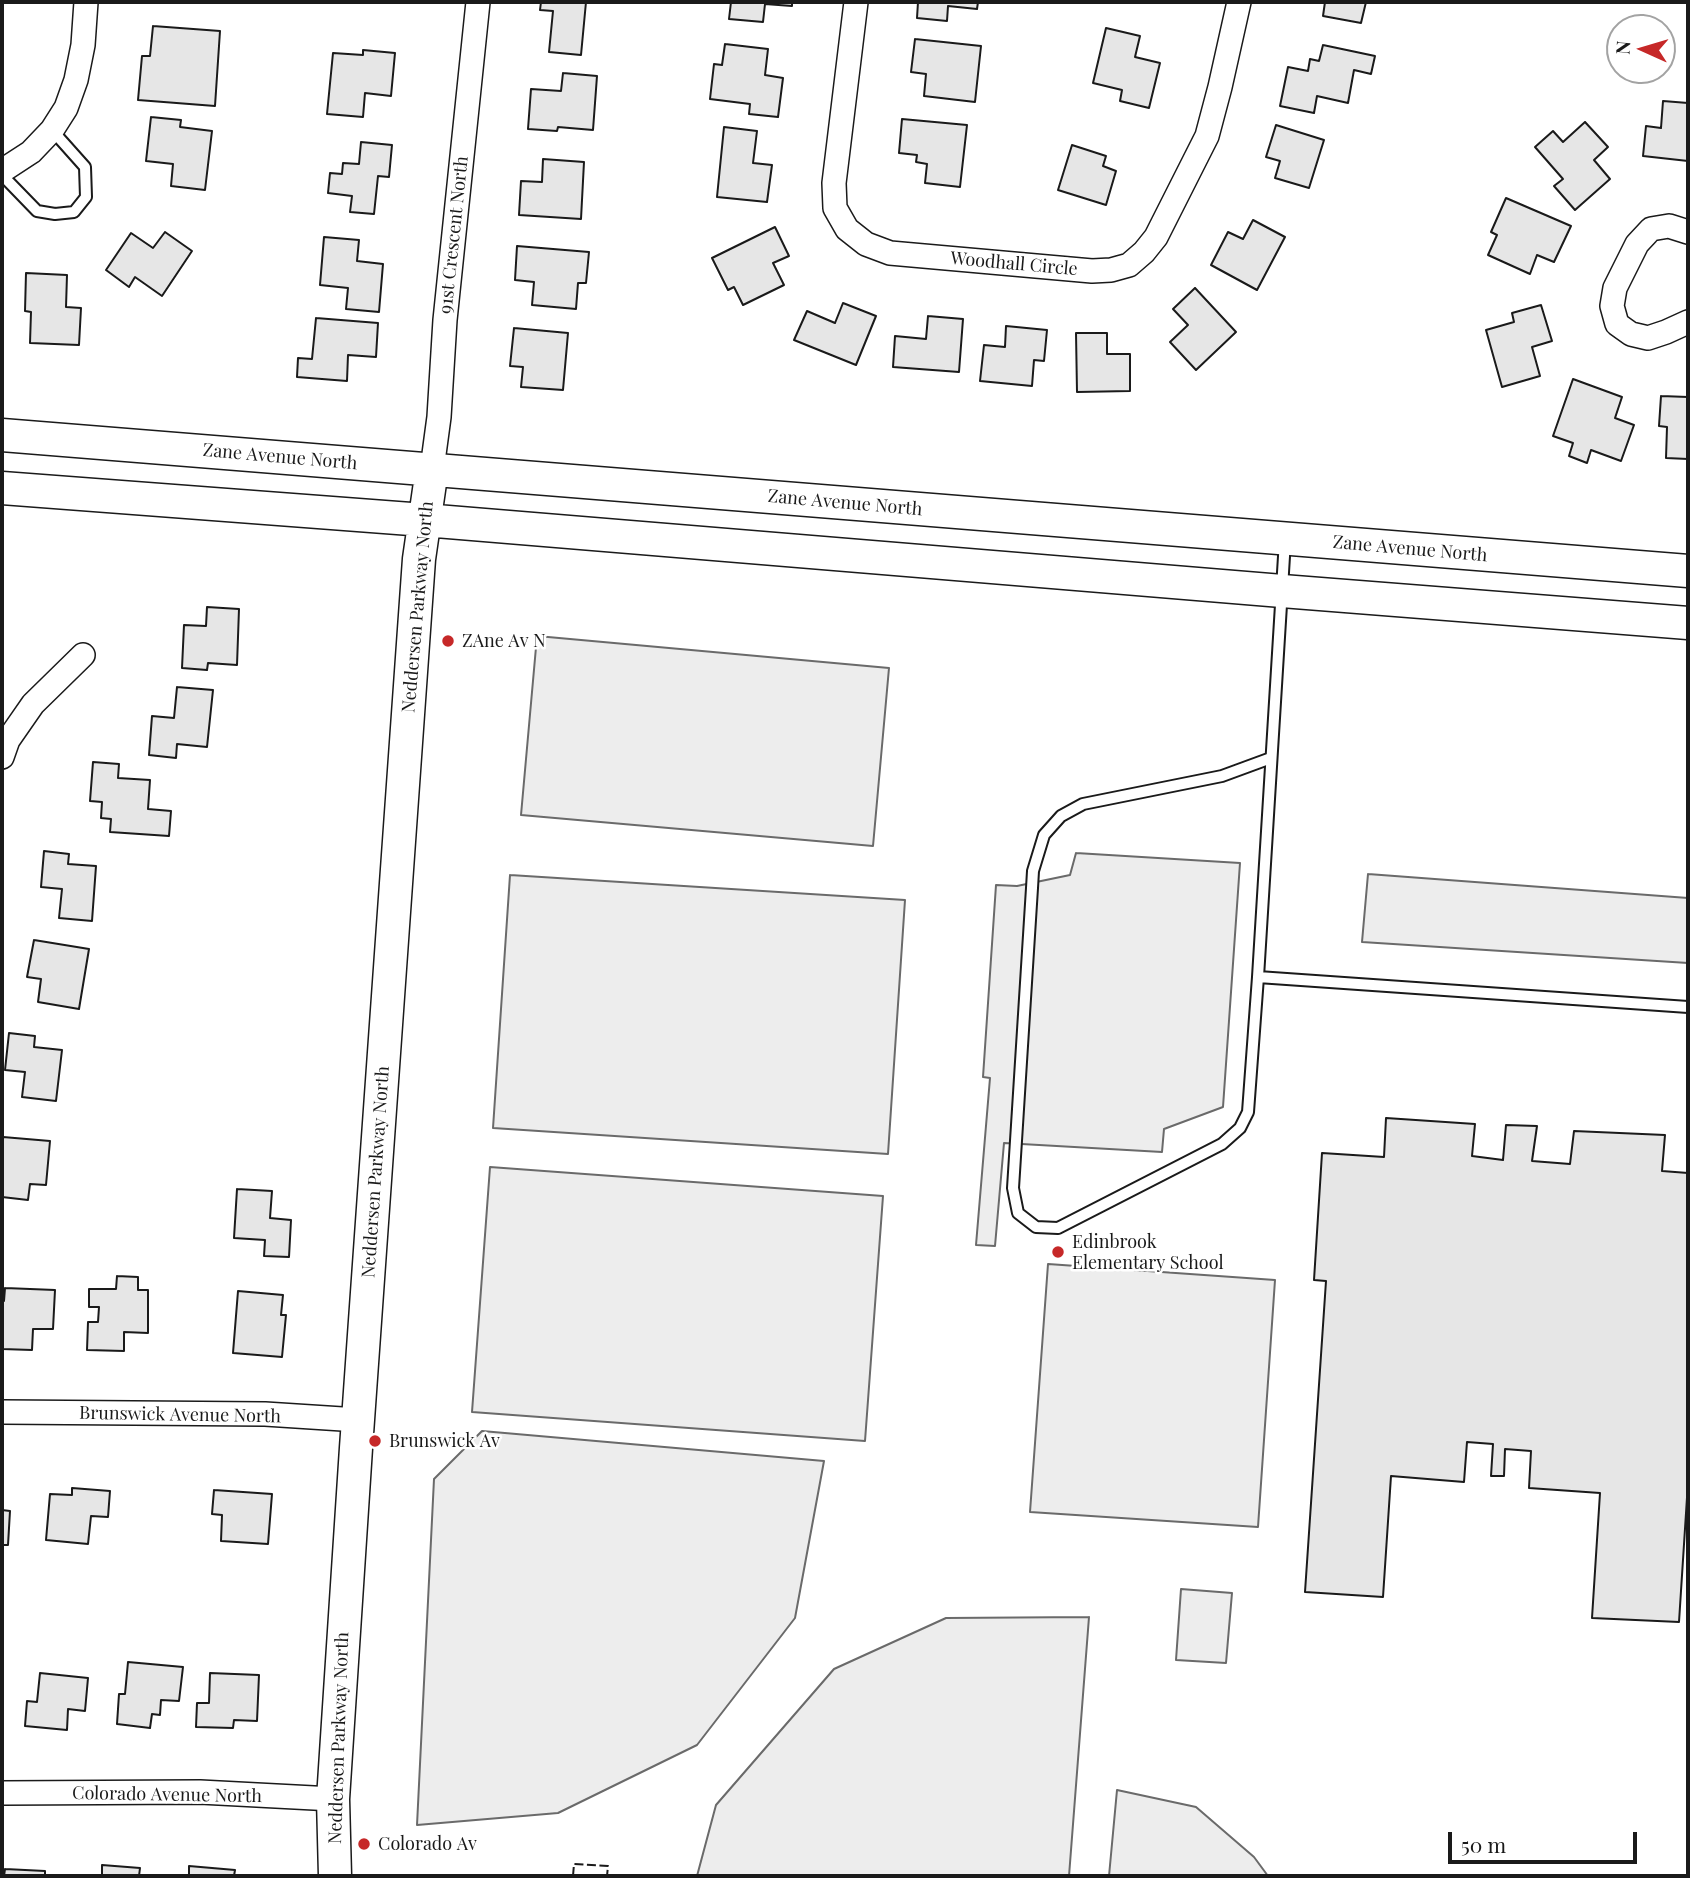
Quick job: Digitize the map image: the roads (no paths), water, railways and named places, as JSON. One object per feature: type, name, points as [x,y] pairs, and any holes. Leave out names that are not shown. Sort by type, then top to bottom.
[{"type":"main road","name":"Zane Avenue North","points":[[2,435],[1688,571]]},
{"type":"main road","name":"Neddersen Parkway North","points":[[335,1876],[333,1799],[358,1420],[419,559],[432,469]]},
{"type":"main road","points":[[2,488],[1688,623]]},
{"type":"street","points":[[2,173],[32,152],[52,130],[66,107],[76,80],[83,45],[86,2]]},
{"type":"street","name":"91st Crescent North","points":[[432,469],[478,2]]},
{"type":"street","name":"Woodhall Circle","points":[[856,2],[834,183],[835,208],[847,229],[866,244],[890,253],[1092,271],[1129,265],[1156,237],[1207,136],[1239,2]]},
{"type":"street","points":[[1688,232],[1669,226],[1651,229],[1637,244],[1615,288],[1612,306],[1617,324],[1631,334],[1648,338],[1688,322]]},
{"type":"street","points":[[2,757],[8,740],[33,704],[83,655]]},
{"type":"street","name":"Brunswick Avenue North","points":[[2,1412],[265,1414],[358,1420]]},
{"type":"street","name":"Colorado Avenue North","points":[[2,1793],[200,1791],[333,1799]]},
{"type":"lane","points":[[2,173],[37,211],[55,214],[74,212],[86,197],[85,167],[52,130]]},
{"type":"lane","points":[[1271,758],[1222,776],[1083,804],[1061,816],[1044,835],[1032,880],[1013,1188],[1018,1213],[1036,1227],[1058,1228],[1222,1144],[1240,1128],[1248,1112],[1286,538]]},
{"type":"lane","points":[[1258,977],[1688,1007]]},
{"type":"place","name":"ZAne Av N","points":[[448,641]]},
{"type":"place","name":"Edinbrook Elementary School","points":[[1058,1252]]},
{"type":"place","name":"Brunswick Av","points":[[375,1441]]},
{"type":"place","name":"Colorado Av","points":[[364,1844]]}]
